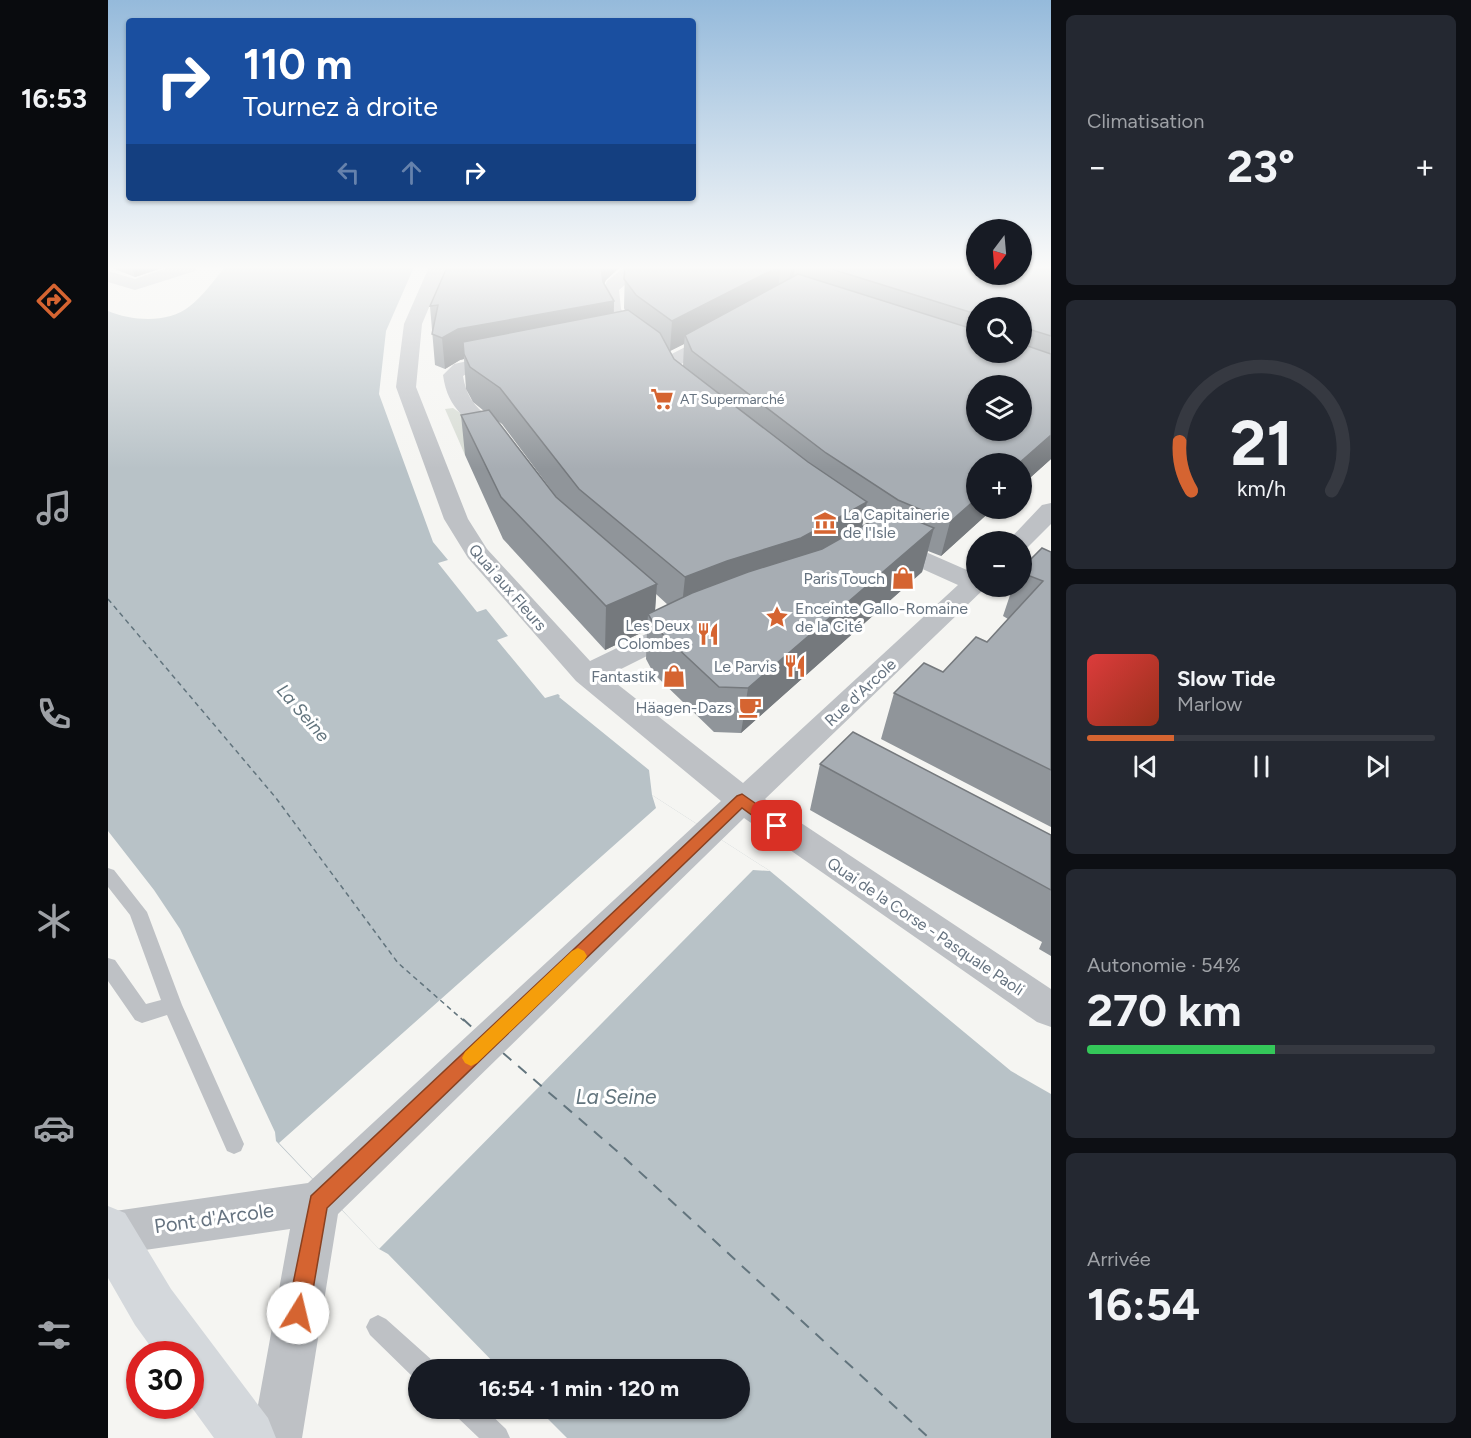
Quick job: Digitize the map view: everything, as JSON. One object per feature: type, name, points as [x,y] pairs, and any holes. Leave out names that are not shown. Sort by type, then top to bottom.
[{"type":"main road","points":[[109,1232],[153,1307],[178,1341]]},
{"type":"main road","points":[[204,1378],[248,1438]]},
{"type":"street","name":"Quai aux Fleurs","points":[[412,334],[405,387],[456,519],[466,537],[492,570],[586,674],[742,800]]},
{"type":"street","points":[[631,334],[654,355]]},
{"type":"street","points":[[609,340],[654,355],[715,334]]},
{"type":"street","points":[[513,457],[488,426],[462,407],[454,390],[453,373],[458,369],[520,356]]},
{"type":"street","points":[[1029,531],[1051,510]]},
{"type":"street","points":[[869,541],[966,578]]},
{"type":"street","name":"Rue d'Arcole","points":[[742,800],[776,772],[966,592]]},
{"type":"street","points":[[586,674],[667,622],[710,617]]},
{"type":"street","points":[[277,1438],[318,1203],[742,800]]},
{"type":"street","name":"Quai de la Corse - Pasquale Paoli","points":[[742,800],[1051,1010]]},
{"type":"street","name":"Pont d'Arcole","points":[[109,1232],[318,1203]]},
{"type":"lane","points":[[108,875],[138,912],[172,1005],[234,1144]]},
{"type":"lane","points":[[108,966],[142,1014],[172,1005]]},
{"type":"lane","points":[[378,1327],[412,1359]]},
{"type":"lane","points":[[477,1419],[497,1438]]},
{"type":"shaded area","points":[[453,408],[479,426],[465,455],[445,409]]},
{"type":"water","name":"La Seine","points":[[108,334],[386,334],[379,394],[433,542],[448,560],[438,563],[477,612],[486,609],[508,636],[497,640],[545,698],[558,694],[649,770],[652,795],[770,871],[1011,1071],[1051,1094],[1051,1438],[567,1438],[548,1419],[750,1419],[750,1359],[490,1359],[388,1254],[379,1249],[276,1141],[275,1132],[180,929],[154,890],[108,831]]},
{"type":"pier","points":[[652,795],[770,871],[753,870],[379,1249],[279,1143],[656,808]]},
{"type":"building","points":[[432,334],[449,334],[442,338]]},
{"type":"building","points":[[504,334],[661,334],[674,359],[808,462],[867,502],[801,538],[685,577],[579,489],[500,388],[470,367],[464,354],[463,342]]},
{"type":"building","points":[[966,334],[966,363],[1032,363],[1032,347],[1051,354],[1051,435],[1031,453],[966,453],[966,508],[950,522],[898,500],[826,453],[692,351],[685,335]]},
{"type":"building","points":[[489,410],[556,497],[657,584],[606,606],[501,497],[461,415]]},
{"type":"building","points":[[891,510],[934,528],[748,688],[719,687],[657,629],[648,614],[692,593],[748,572],[822,549]]},
{"type":"building","points":[[1042,548],[1051,552],[1051,770],[894,693],[924,663],[943,672],[976,637],[987,642],[1028,597],[1032,597],[1032,593],[1043,581],[1032,577],[1032,558]]},
{"type":"building","points":[[853,732],[1051,835],[1051,890],[820,764]]},
{"type":"ferry route","points":[[108,599],[276,798],[398,963],[464,1021]]},
{"type":"ferry route","points":[[463,1019],[474,1029]]},
{"type":"ferry route","points":[[503,1053],[618,1152],[929,1438]]},
{"type":"slow traffic","points":[[471,1058],[578,956]]},
{"type":"place","name":"AT Supermarché","points":[[662,399]]},
{"type":"place","name":"La Capitainerie de l'Isle","points":[[825,523]]},
{"type":"place","name":"Paris Touch","points":[[903,578]]},
{"type":"place","name":"Enceinte Gallo-Romaine de la Cité","points":[[777,617]]},
{"type":"place","name":"Les Deux Colombes","points":[[708,634]]},
{"type":"place","name":"Le Parvis","points":[[795,666]]},
{"type":"place","name":"Fantastik","points":[[674,676]]},
{"type":"place","name":"Häagen-Dazs","points":[[750,707]]},
{"type":"route","points":[[298,1313],[318,1203],[742,800],[777,826]]}]
